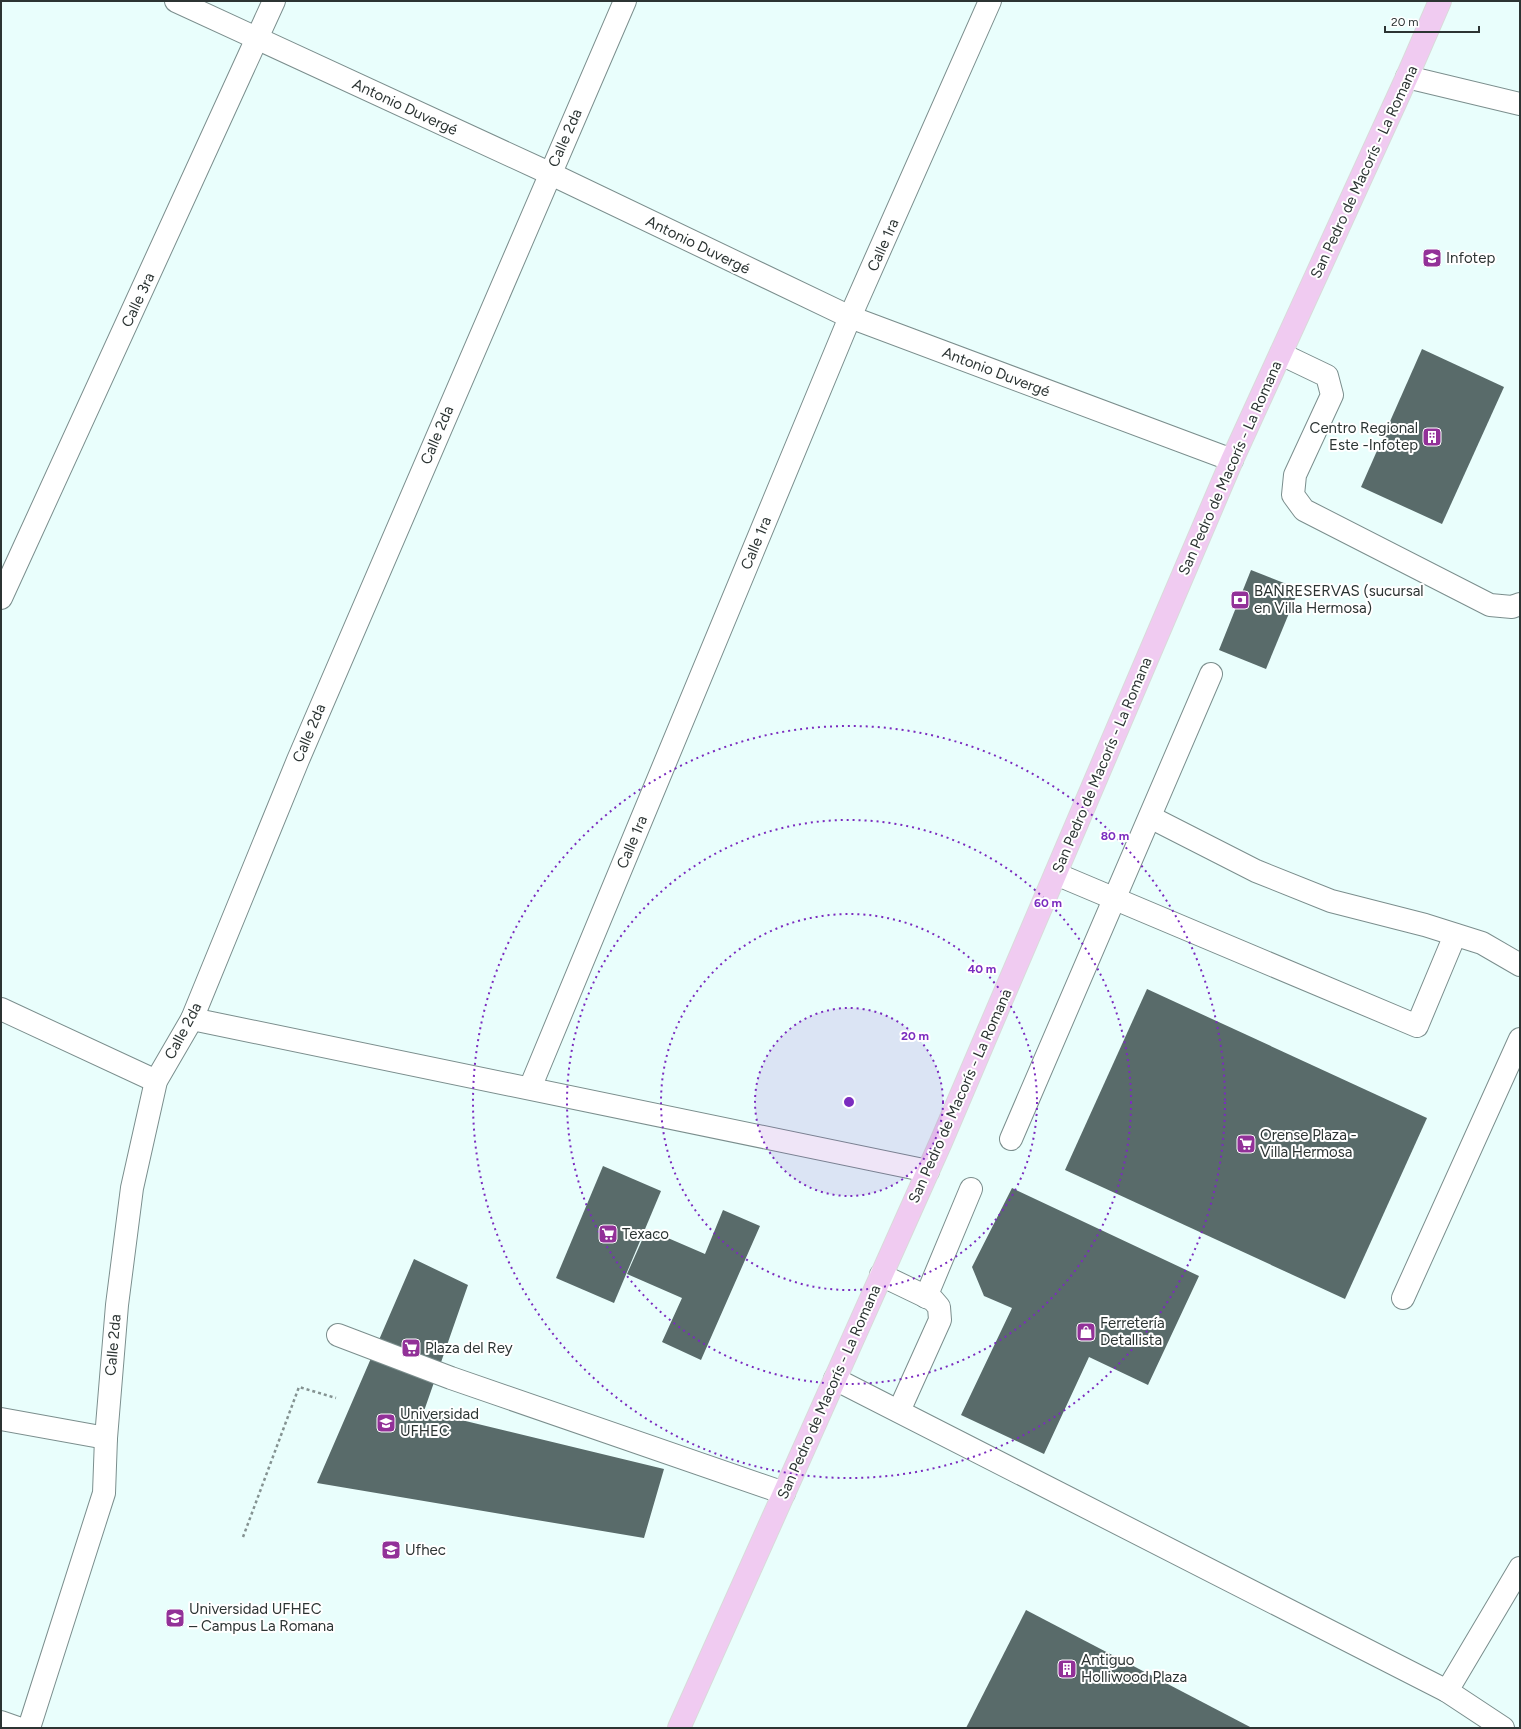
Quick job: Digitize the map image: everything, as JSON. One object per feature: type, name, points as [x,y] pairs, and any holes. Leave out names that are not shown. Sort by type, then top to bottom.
[{"type":"main road","name":"San Pedro de Macorís - La Romana","points":[[678,1728],[928,1171],[1232,460],[1407,77],[1440,1]]},
{"type":"street","name":"Antonio Duvergé","points":[[176,1],[549,173],[850,317],[1232,460]]},
{"type":"street","name":"Calle 3ra","points":[[1,598],[258,39],[274,1]]},
{"type":"street","name":"Calle 2da","points":[[29,1728],[104,1494],[106,1438],[116,1305],[132,1188],[156,1081],[192,1019],[298,760],[549,173],[625,1]]},
{"type":"street","name":"Calle 1ra","points":[[530,1088],[850,317],[990,1]]},
{"type":"street","points":[[1407,77],[1520,104]]},
{"type":"street","points":[[1281,354],[1327,376],[1332,395],[1295,475],[1293,495],[1304,510],[1490,605],[1512,606],[1520,604]]},
{"type":"street","points":[[1011,1139],[1211,674]]},
{"type":"street","points":[[1150,817],[1256,871],[1331,901],[1482,943],[1520,965]]},
{"type":"street","points":[[1056,874],[1417,1026],[1455,935]]},
{"type":"street","points":[[1,1009],[156,1081]]},
{"type":"street","points":[[192,1019],[928,1171]]},
{"type":"street","points":[[1403,1298],[1520,1039]]},
{"type":"street","points":[[926,1297],[972,1189]]},
{"type":"street","points":[[882,1275],[933,1300],[939,1307],[940,1320],[899,1411]]},
{"type":"street","points":[[338,1335],[451,1378],[784,1493]]},
{"type":"street","points":[[835,1379],[1447,1691],[1502,1728]]},
{"type":"street","points":[[1,1419],[106,1438]]},
{"type":"street","points":[[1447,1691],[1520,1568]]},
{"type":"street","points":[[1,1722],[18,1728]]},
{"type":"path","points":[[243,1537],[299,1387],[336,1398]]},
{"type":"building","name":"Centro Regional Este -Infotep","points":[[1422,349],[1504,387],[1442,524],[1361,487]]},
{"type":"building","points":[[1251,570],[1299,589],[1266,669],[1219,650]]},
{"type":"building","name":"Orense Plaza - Villa Hermosa","points":[[1147,989],[1427,1118],[1345,1299],[1065,1170]]},
{"type":"building","name":"Texaco","points":[[603,1166],[661,1191],[614,1303],[556,1278]]},
{"type":"building","name":"Ferretería Detallista","points":[[1012,1188],[1199,1276],[1148,1385],[1089,1357],[1044,1454],[961,1415],[1012,1308],[984,1296],[972,1267]]},
{"type":"building","points":[[723,1210],[760,1226],[701,1360],[662,1342],[682,1298],[627,1274],[647,1229],[705,1254]]},
{"type":"building","name":"Plaza del Rey","points":[[414,1259],[468,1285],[424,1411],[664,1469],[644,1538],[317,1483]]},
{"type":"building","name":"Antiguo Holliwood Plaza","points":[[1026,1610],[1252,1728],[966,1728]]},
{"type":"place","name":"Infotep","points":[[1432,258]]},
{"type":"place","name":"Centro Regional Este -Infotep","points":[[1432,437]]},
{"type":"place","name":"BANRESERVAS (sucursal en Villa Hermosa)","points":[[1240,600]]},
{"type":"place","name":"Orense Plaza - Villa Hermosa","points":[[1246,1144]]},
{"type":"place","name":"Texaco","points":[[608,1234]]},
{"type":"place","name":"Ferretería Detallista","points":[[1086,1332]]},
{"type":"place","name":"Plaza del Rey","points":[[411,1348]]},
{"type":"place","name":"Universidad UFHEC","points":[[386,1423]]},
{"type":"place","name":"Ufhec","points":[[391,1550]]},
{"type":"place","name":"Universidad UFHEC – Campus La Romana","points":[[175,1618]]},
{"type":"place","name":"Antiguo Holliwood Plaza","points":[[1067,1669]]}]
